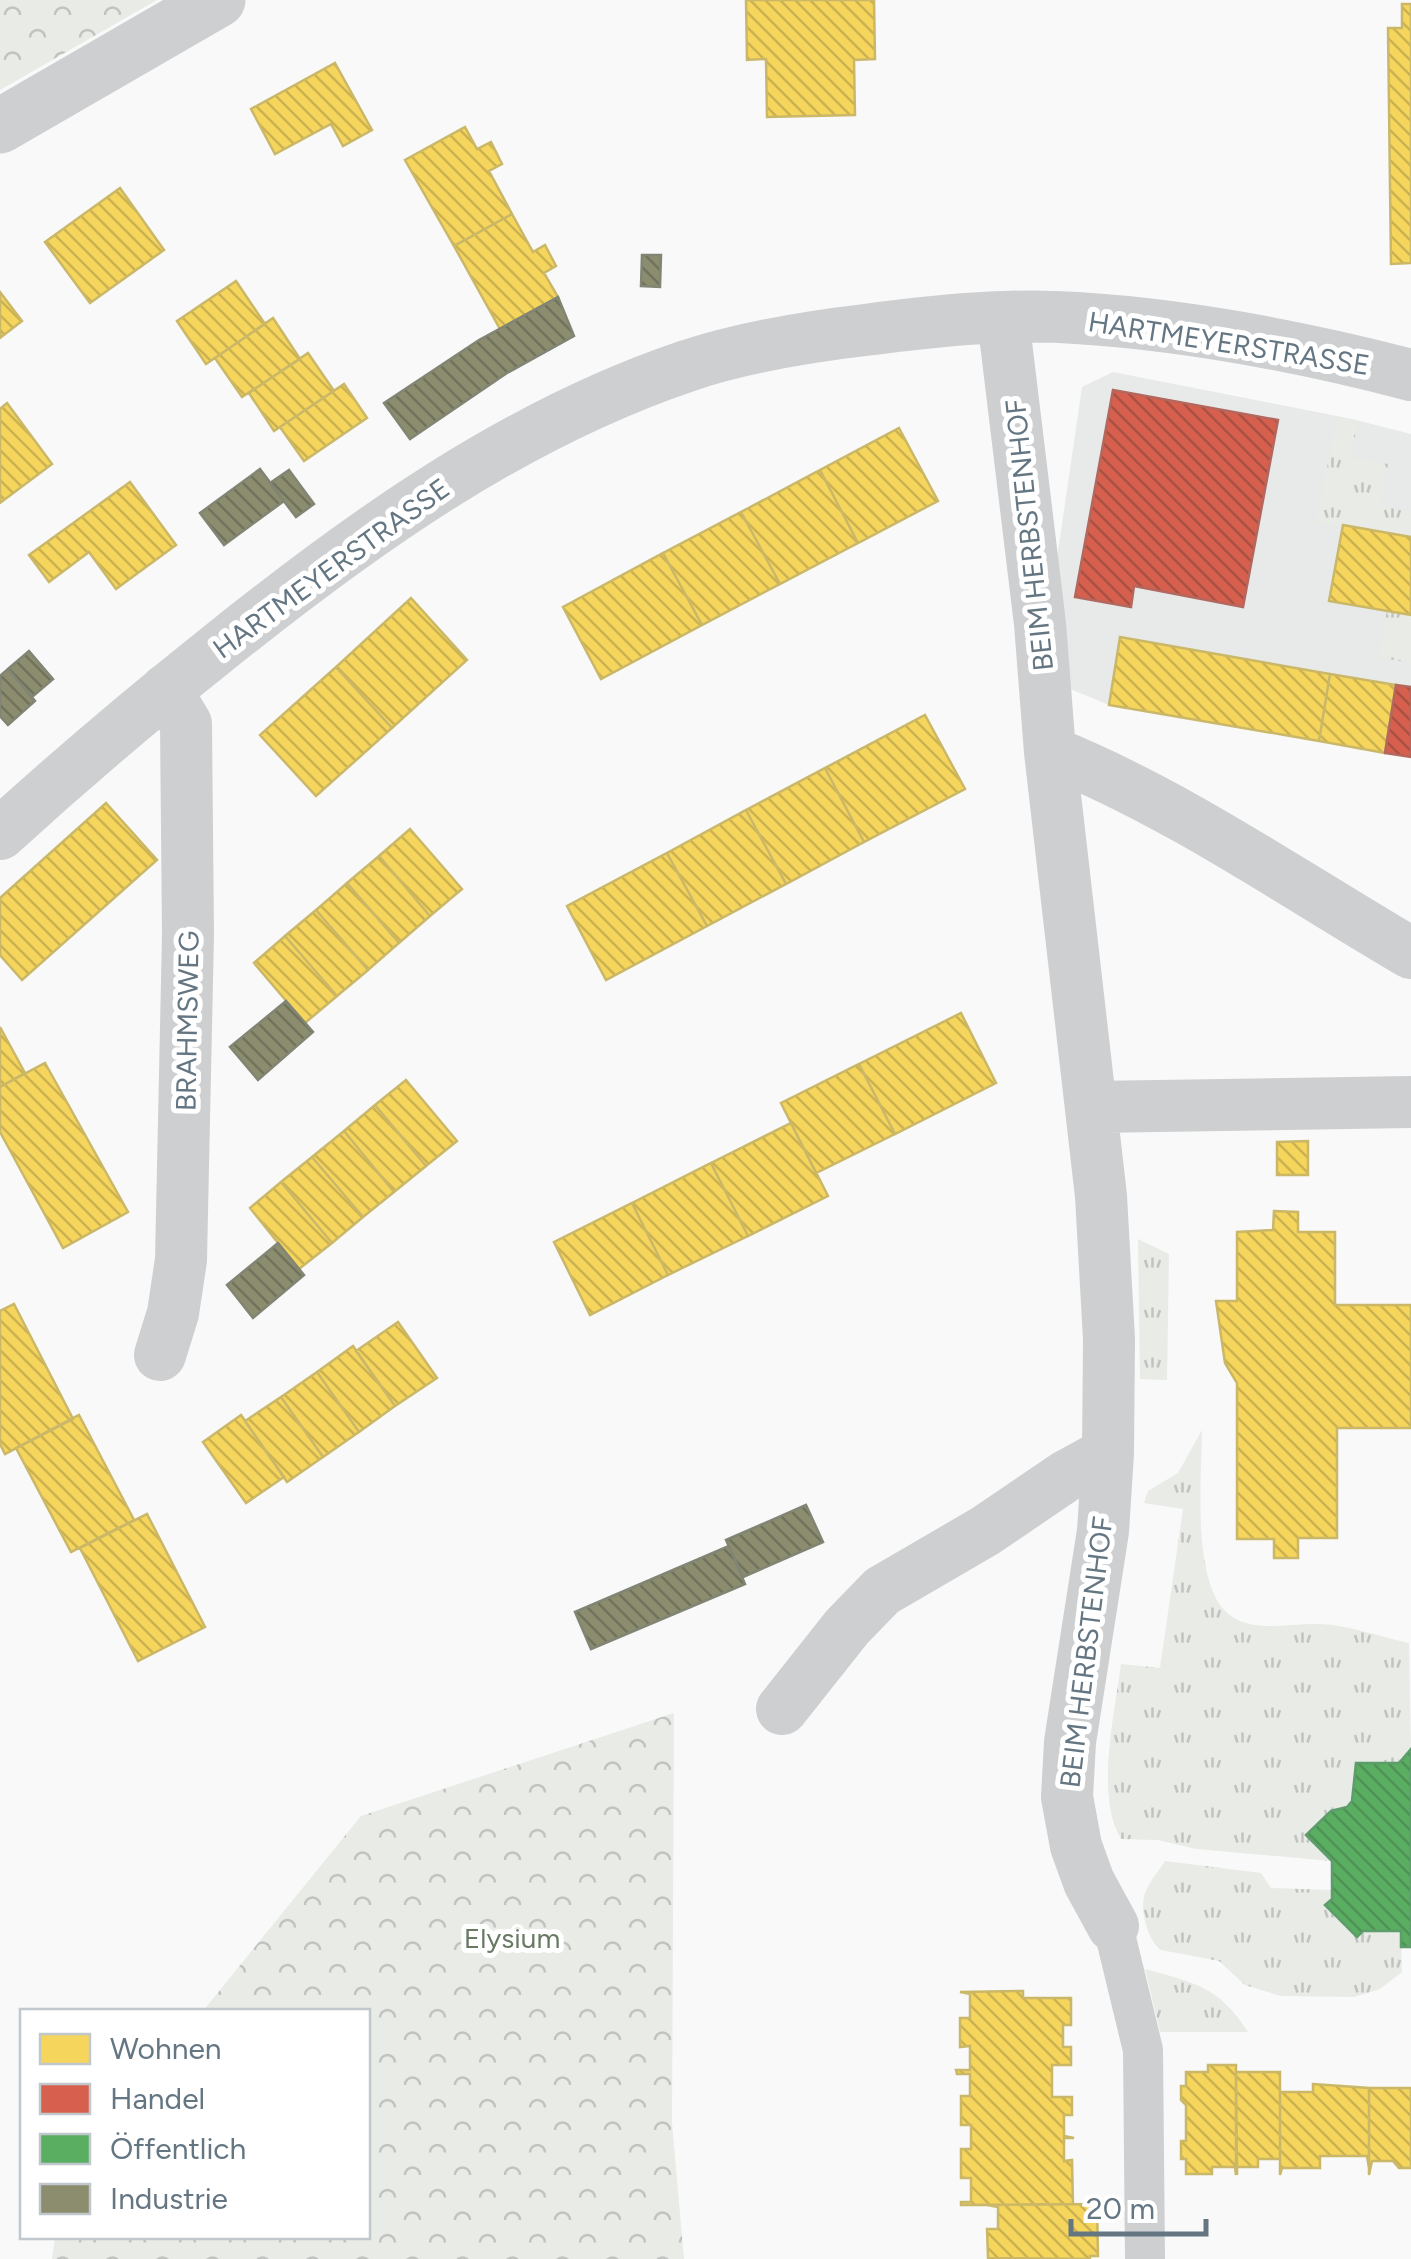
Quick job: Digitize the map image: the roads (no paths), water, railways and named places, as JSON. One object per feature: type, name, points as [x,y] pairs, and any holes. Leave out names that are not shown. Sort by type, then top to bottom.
[{"type":"street","points":[[0,126],[218,0]]},
{"type":"street","name":"HARTMEYERSTRASSE","points":[[0,834],[166,690],[330,562],[422,498],[540,430],[688,366],[829,334],[1002,318],[1076,318],[1146,325],[1337,356],[1411,376]]},
{"type":"street","name":"BEIM HERBSTENHOF","points":[[1002,318],[1038,605],[1050,752],[1092,1107],[1108,1323],[1108,1453],[1102,1531],[1070,1742],[1066,1797],[1076,1846],[1112,1926],[1142,2050],[1145,2259]]},
{"type":"street","name":"BRAHMSWEG","points":[[160,1355],[173,1313],[181,1260],[188,953],[186,724],[166,690]]},
{"type":"street","points":[[1050,752],[1091,768],[1173,813],[1411,953]]},
{"type":"street","points":[[1092,1107],[1411,1102]]},
{"type":"street","points":[[782,1709],[847,1627],[882,1592],[1108,1453]]},
{"type":"park label","name":"Elysium","points":[[512,1938]]}]
